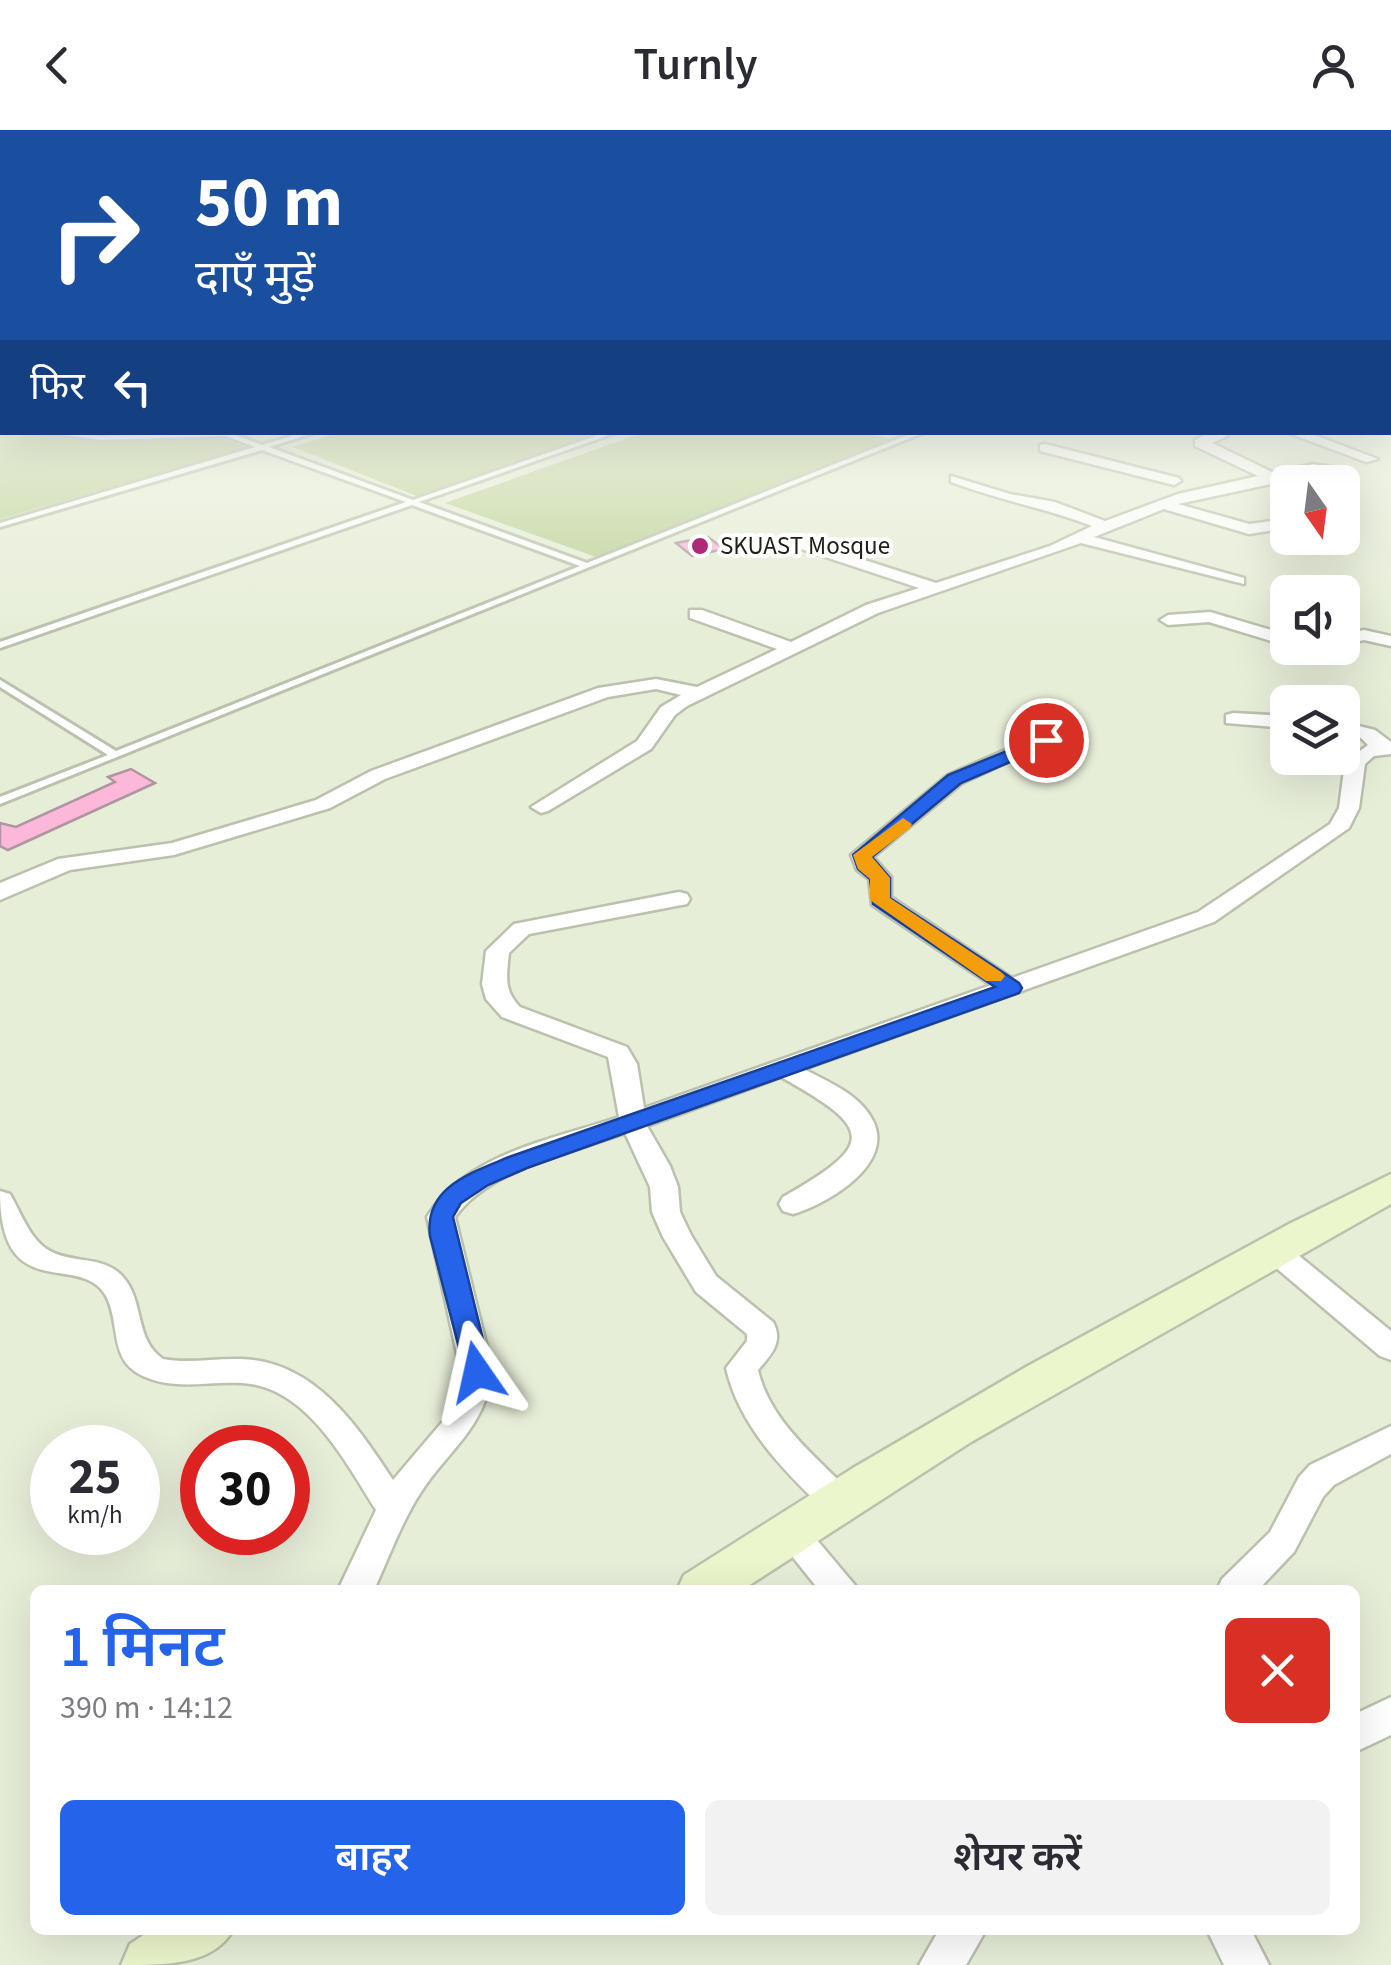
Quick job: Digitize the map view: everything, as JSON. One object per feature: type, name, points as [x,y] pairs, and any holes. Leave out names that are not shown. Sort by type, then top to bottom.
[{"type":"main road","points":[[709,1585],[969,1420],[1271,1248],[1391,1186]]},
{"type":"main road","points":[[151,1965],[196,1935]]},
{"type":"street","points":[[1083,460],[1178,489],[1270,478]]},
{"type":"street","points":[[541,807],[644,745],[668,712],[697,694],[872,609],[1080,538],[1163,504],[1194,463],[1203,460]]},
{"type":"street","points":[[1234,460],[1270,476]]},
{"type":"street","points":[[956,479],[1014,500],[1050,505],[1105,526]]},
{"type":"street","points":[[1163,504],[1248,529],[1270,526]]},
{"type":"street","points":[[1080,538],[1238,581]]},
{"type":"street","points":[[797,543],[932,587]]},
{"type":"street","points":[[696,614],[791,648]]},
{"type":"street","points":[[1168,620],[1210,617],[1270,636]]},
{"type":"street","points":[[1360,636],[1391,641]]},
{"type":"street","points":[[0,893],[19,881],[66,864],[189,845],[323,804],[378,775],[604,692],[656,684],[697,694]]},
{"type":"street","points":[[1233,719],[1270,721]]},
{"type":"street","points":[[1012,988],[880,900],[880,878],[865,864],[862,855],[955,779],[1070,729]]},
{"type":"street","points":[[358,1585],[409,1482],[464,1422],[474,1394],[477,1372],[440,1217],[451,1197],[518,1162],[786,1070],[1206,916],[1338,828],[1349,808],[1356,762],[1382,739]]},
{"type":"street","points":[[679,899],[522,929],[498,951],[494,967],[498,998],[511,1012],[582,1042],[618,1052],[624,1064],[633,1124],[664,1187],[666,1212],[696,1270],[720,1298],[762,1330],[762,1344],[742,1368],[747,1387],[788,1454],[838,1501]]},
{"type":"street","points":[[786,1070],[848,1106],[866,1127],[866,1137],[852,1166],[792,1204]]},
{"type":"street","points":[[0,1200],[35,1255],[44,1261],[98,1273],[114,1285],[122,1300],[128,1336],[147,1364],[170,1372],[259,1372],[277,1376],[303,1393],[346,1440],[395,1511]]},
{"type":"street","points":[[1271,1248],[1391,1348]]},
{"type":"street","points":[[1240,1585],[1282,1542],[1310,1487],[1322,1474],[1391,1439]]},
{"type":"street","points":[[789,1531],[837,1585]]},
{"type":"street","points":[[1360,1731],[1391,1715]]},
{"type":"street","points":[[940,1965],[961,1935]]},
{"type":"street","points":[[1231,1935],[1248,1965]]},
{"type":"lane","points":[[0,525],[223,460]]},
{"type":"lane","points":[[300,460],[588,566]]},
{"type":"lane","points":[[0,644],[536,460]]},
{"type":"lane","points":[[0,800],[853,460]]},
{"type":"lane","points":[[0,683],[115,755]]},
{"type":"green space","points":[[0,460],[207,460],[0,519]]},
{"type":"green space","points":[[325,460],[529,460],[419,497]]},
{"type":"green space","points":[[567,460],[839,460],[596,557],[445,503]]},
{"type":"building","name":"SKUAST Mosque","points":[[708,537],[724,549],[692,556],[676,543]]},
{"type":"building","points":[[131,769],[155,783],[8,850],[0,846],[0,823],[16,827],[115,782],[108,777]]},
{"type":"slow traffic","points":[[903,824],[862,855],[865,864],[880,878],[877,896],[994,976]]},
{"type":"place","name":"SKUAST Mosque","points":[[700,546]]},
{"type":"route","points":[[477,1372],[440,1217],[451,1197],[518,1162],[1012,988],[880,900],[880,878],[865,864],[862,855],[955,779],[1046,740]]}]
